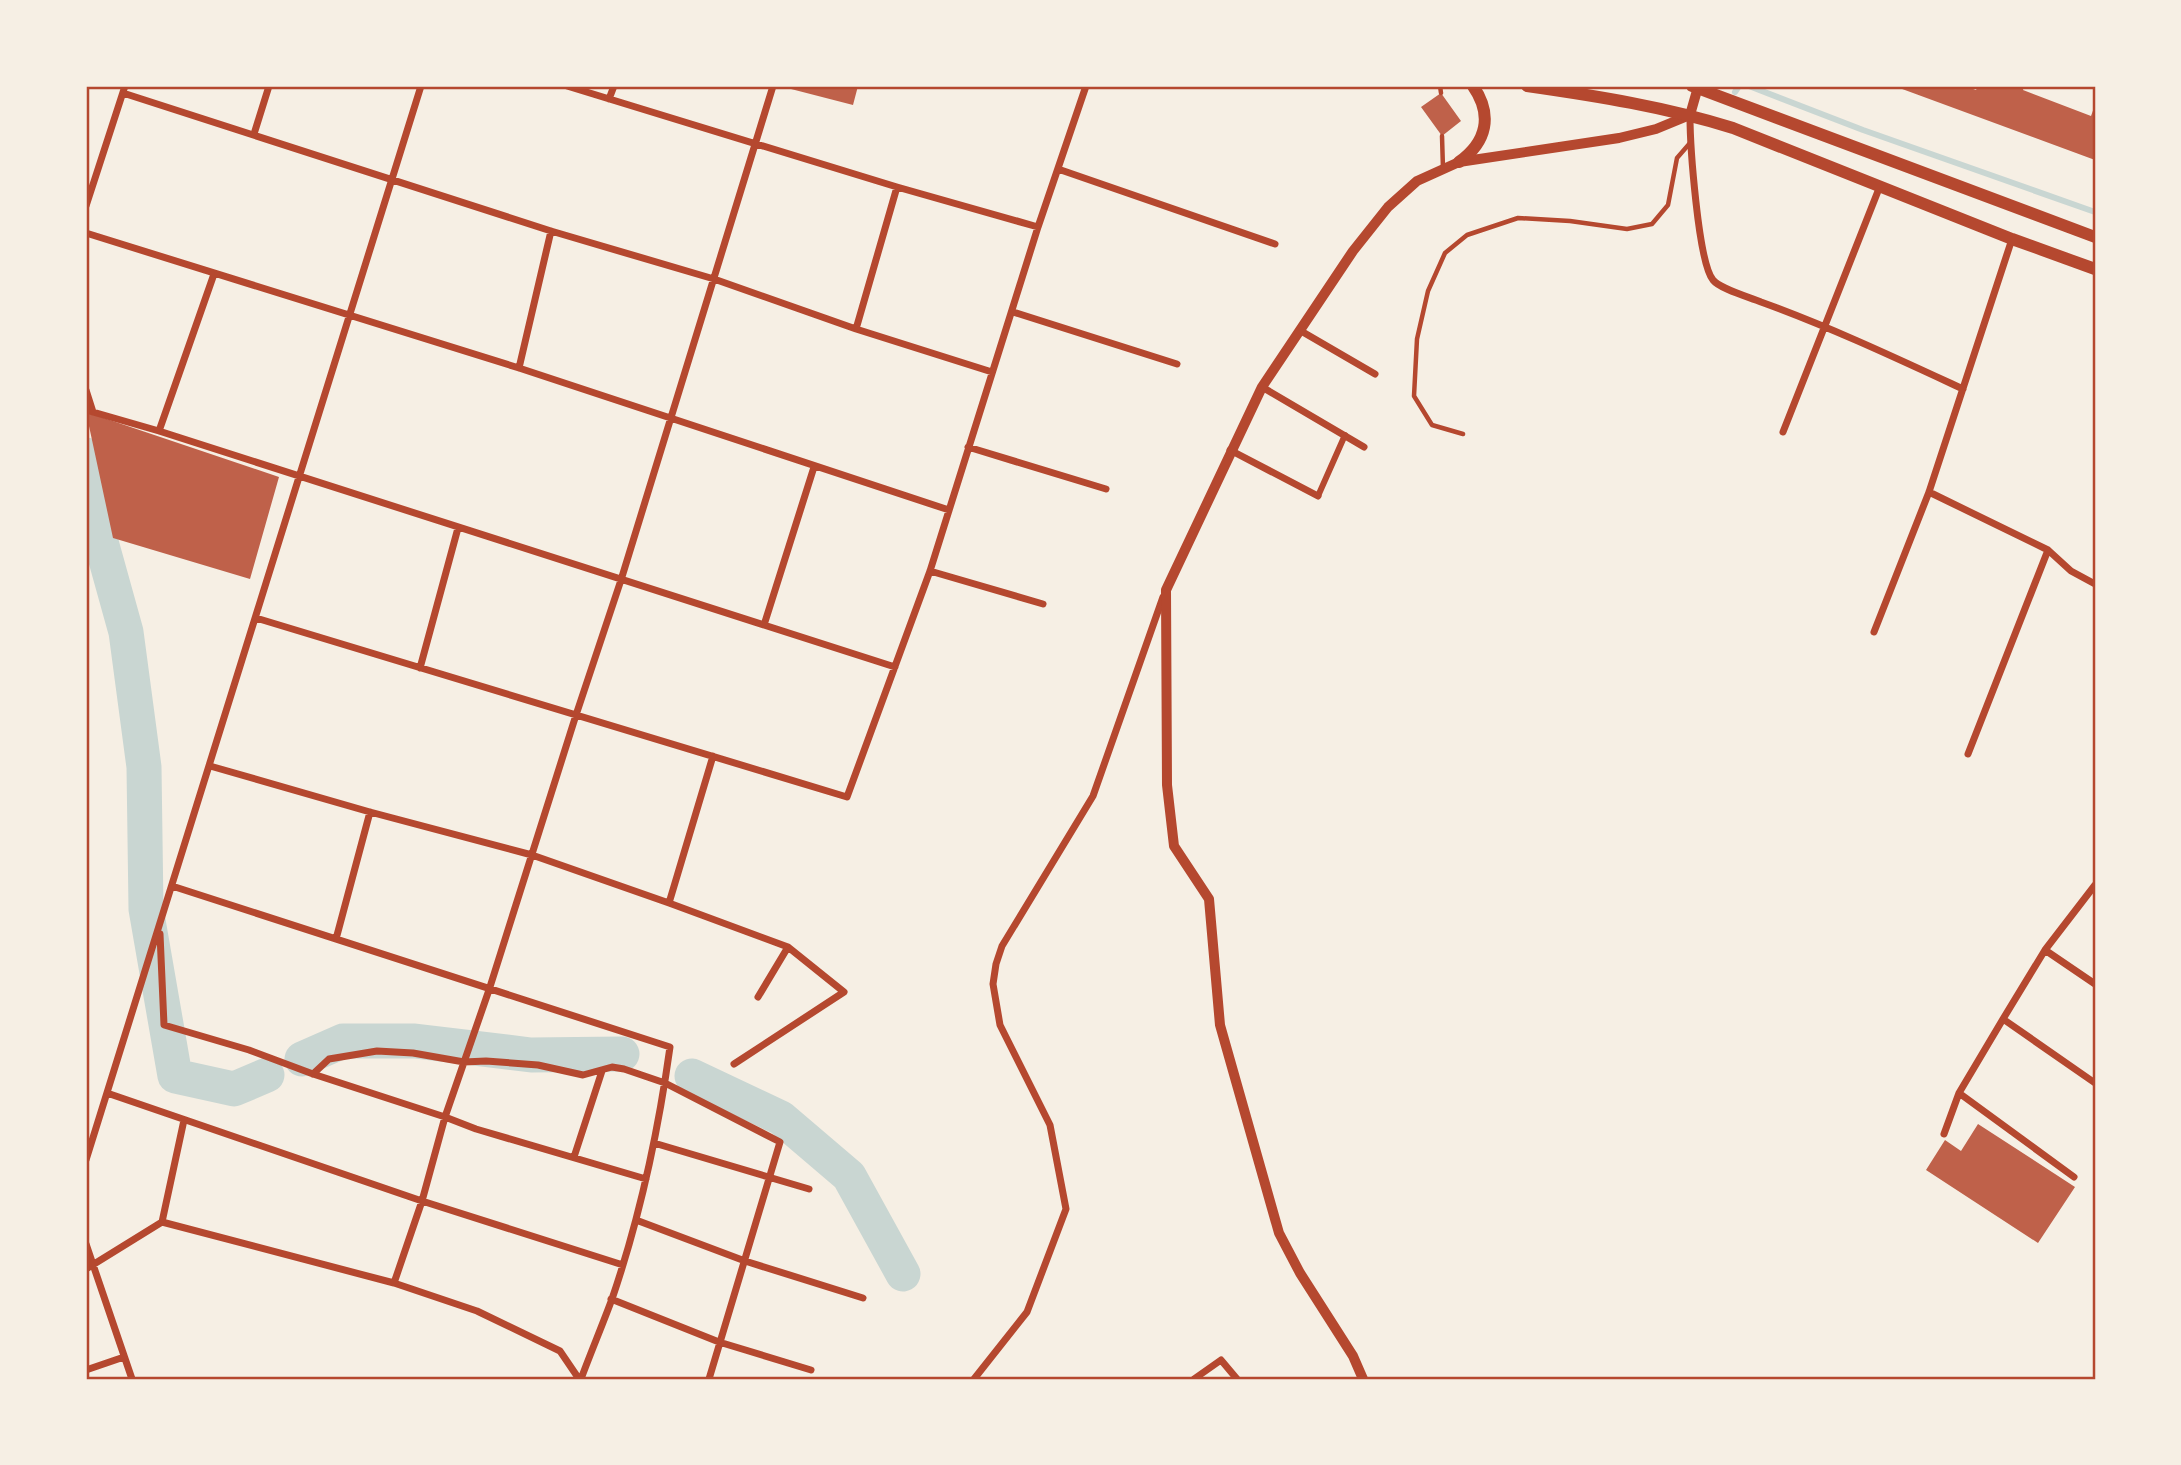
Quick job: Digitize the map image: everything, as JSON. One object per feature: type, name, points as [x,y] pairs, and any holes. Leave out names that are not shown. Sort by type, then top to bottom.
[{"type":"main road","points":[[1459,162],[1470,155],[1483,133],[1484,107],[1473,86]]},
{"type":"main road","points":[[1527,86],[1690,115],[1733,128],[2012,239],[2095,269]]},
{"type":"main road","points":[[1696,86],[2095,237]]},
{"type":"street","points":[[254,134],[269,86]]},
{"type":"street","points":[[86,1160],[421,86]]},
{"type":"street","points":[[567,86],[897,187],[1038,227]]},
{"type":"street","points":[[610,99],[614,86]]},
{"type":"street","points":[[394,1283],[422,1201],[445,1116],[489,990],[621,580],[773,86]]},
{"type":"street","points":[[257,618],[847,797],[930,571],[1038,227],[1086,86]]},
{"type":"street","points":[[1696,86],[1690,115],[1690,143],[1704,260],[1713,280],[1731,290],[1825,326],[1963,389]]},
{"type":"street","points":[[86,206],[124,90],[551,231],[714,279],[856,329],[992,372]]},
{"type":"street","points":[[974,1379],[1027,1312],[1066,1209],[1050,1125],[1000,1025],[993,984],[996,964],[1002,946],[1093,796],[1166,590],[1262,387],[1353,251],[1388,207],[1417,181],[1459,162],[1619,138],[1657,129],[1690,115]]},
{"type":"street","points":[[1058,169],[1276,244]]},
{"type":"street","points":[[1783,432],[1880,186]]},
{"type":"street","points":[[856,329],[897,187]]},
{"type":"street","points":[[519,368],[551,231]]},
{"type":"street","points":[[86,233],[519,368],[948,510]]},
{"type":"street","points":[[1874,632],[1929,492],[2012,239]]},
{"type":"street","points":[[159,431],[214,274]]},
{"type":"street","points":[[1013,312],[1177,364]]},
{"type":"street","points":[[1301,331],[1375,374]]},
{"type":"street","points":[[1262,387],[1364,447]]},
{"type":"street","points":[[86,390],[90,411],[895,667]]},
{"type":"street","points":[[1230,450],[1318,496],[1345,435]]},
{"type":"street","points":[[968,447],[1106,489]]},
{"type":"street","points":[[764,625],[814,467]]},
{"type":"street","points":[[1929,492],[2048,550],[2071,571],[2095,584]]},
{"type":"street","points":[[420,668],[458,528]]},
{"type":"street","points":[[1968,754],[2048,550]]},
{"type":"street","points":[[930,571],[1043,604]]},
{"type":"street","points":[[1166,590],[1167,785],[1174,846],[1209,899],[1220,1025],[1279,1233],[1300,1273],[1353,1356],[1363,1379]]},
{"type":"street","points":[[669,903],[713,757]]},
{"type":"street","points":[[210,766],[532,855],[669,903],[788,947],[844,992],[734,1064]]},
{"type":"street","points":[[336,939],[370,812]]},
{"type":"street","points":[[172,886],[670,1047],[654,1143],[636,1220],[623,1265],[580,1379]]},
{"type":"street","points":[[1944,1134],[1959,1093],[2045,950],[2095,888]]},
{"type":"street","points":[[159,927],[164,1025],[249,1050],[476,1129],[646,1180]]},
{"type":"street","points":[[758,997],[788,947]]},
{"type":"street","points":[[2045,950],[2095,984]]},
{"type":"street","points":[[2003,1019],[2095,1083]]},
{"type":"street","points":[[313,1074],[329,1059],[377,1051],[538,1065],[583,1075],[612,1067],[665,1083],[780,1142],[709,1379]]},
{"type":"street","points":[[574,1157],[601,1071]]},
{"type":"street","points":[[107,1093],[422,1201],[623,1265]]},
{"type":"street","points":[[1959,1093],[2074,1177]]},
{"type":"street","points":[[89,1268],[162,1222],[184,1120]]},
{"type":"street","points":[[654,1143],[809,1189]]},
{"type":"street","points":[[636,1220],[745,1261],[863,1298]]},
{"type":"street","points":[[162,1222],[394,1283],[477,1311],[560,1351],[580,1379]]},
{"type":"street","points":[[86,1244],[89,1268],[132,1379]]},
{"type":"street","points":[[611,1299],[719,1342],[811,1370]]},
{"type":"street","points":[[86,1370],[124,1357]]},
{"type":"street","points":[[1194,1379],[1222,1360],[1237,1379]]},
{"type":"lane","points":[[1440,86],[1441,93]]},
{"type":"lane","points":[[1442,135],[1443,169]]},
{"type":"lane","points":[[1463,434],[1432,425],[1414,396],[1417,339],[1428,290],[1445,253],[1467,236],[1518,218],[1570,221],[1628,229],[1651,224],[1668,205],[1677,158],[1690,143]]},
{"type":"building","points":[[792,86],[858,86],[853,105],[791,89]]},
{"type":"building","points":[[1894,86],[1965,86],[1976,90],[1978,86],[2024,86],[2023,90],[2091,116],[2095,105],[2095,160]]},
{"type":"building","points":[[1441,93],[1461,121],[1442,136],[1421,107]]},
{"type":"building","points":[[86,412],[279,477],[250,579],[113,538]]},
{"type":"building","points":[[1978,1124],[2075,1187],[2038,1243],[1926,1170],[1945,1140],[1961,1151]]},
{"type":"waterway","points":[[1735,92],[1739,86]]},
{"type":"waterway","points":[[1749,86],[1863,130],[2095,212]]},
{"type":"waterway","points":[[86,455],[96,524],[126,632],[144,767],[146,909],[175,1076],[234,1089],[267,1075]]},
{"type":"waterway","points":[[302,1059],[343,1041],[415,1041],[531,1055],[622,1054]]},
{"type":"waterway","points":[[692,1076],[781,1118],[849,1176],[903,1274]]}]
